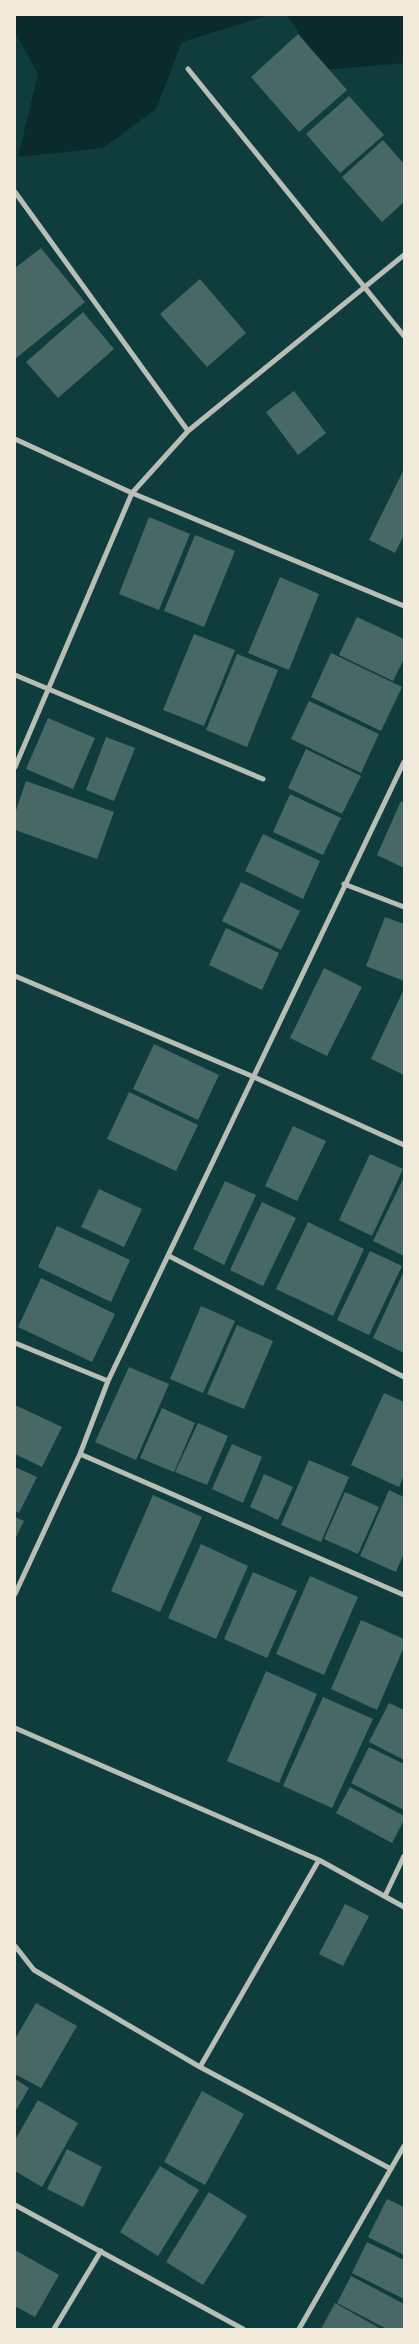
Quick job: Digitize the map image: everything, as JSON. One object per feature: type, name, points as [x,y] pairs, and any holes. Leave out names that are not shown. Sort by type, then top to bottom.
[{"type":"street","points":[[188,69],[404,336]]},
{"type":"street","points":[[15,192],[188,432]]},
{"type":"street","points":[[15,767],[132,493],[188,432],[404,255]]},
{"type":"street","points":[[15,439],[132,493],[404,606]]},
{"type":"street","points":[[15,675],[263,780]]},
{"type":"street","points":[[15,1594],[80,1454],[108,1381],[404,762]]},
{"type":"street","points":[[344,884],[404,907]]},
{"type":"street","points":[[15,976],[254,1077],[404,1145]]},
{"type":"street","points":[[169,1256],[404,1377]]},
{"type":"street","points":[[15,1343],[108,1381]]},
{"type":"street","points":[[80,1454],[404,1594]]},
{"type":"street","points":[[15,1728],[318,1860],[404,1906]]},
{"type":"street","points":[[385,1896],[404,1856]]},
{"type":"street","points":[[200,2067],[318,1860]]},
{"type":"street","points":[[15,1946],[34,1970],[200,2067],[391,2169]]},
{"type":"street","points":[[299,2329],[404,2146]]},
{"type":"street","points":[[15,2205],[243,2329]]},
{"type":"street","points":[[54,2329],[101,2251]]},
{"type":"water","points":[[15,15],[270,15],[182,42],[156,109],[103,148],[18,157],[38,74],[15,32]]},
{"type":"water","points":[[287,15],[404,15],[404,63],[324,70]]},
{"type":"building","points":[[298,34],[347,90],[299,132],[251,77]]},
{"type":"building","points":[[349,96],[384,135],[340,173],[306,134]]},
{"type":"building","points":[[383,140],[404,164],[404,202],[382,222],[342,177]]},
{"type":"building","points":[[41,248],[85,302],[15,359],[15,268]]},
{"type":"building","points":[[200,279],[246,333],[207,367],[160,314]]},
{"type":"building","points":[[83,312],[114,349],[58,398],[26,362]]},
{"type":"building","points":[[294,391],[326,433],[298,455],[266,412]]},
{"type":"building","points":[[404,469],[404,535],[395,553],[369,540]]},
{"type":"building","points":[[149,517],[190,534],[159,610],[119,594]]},
{"type":"building","points":[[195,535],[235,551],[204,627],[164,611]]},
{"type":"building","points":[[280,577],[319,594],[289,670],[248,653]]},
{"type":"building","points":[[357,617],[404,639],[404,659],[393,681],[339,655]]},
{"type":"building","points":[[194,634],[235,650],[204,726],[163,710]]},
{"type":"building","points":[[331,653],[402,687],[381,731],[311,697]]},
{"type":"building","points":[[237,654],[278,670],[247,747],[206,730]]},
{"type":"building","points":[[309,701],[379,734],[361,773],[291,739]]},
{"type":"building","points":[[48,718],[95,738],[73,789],[26,769]]},
{"type":"building","points":[[106,737],[135,748],[114,801],[86,790]]},
{"type":"building","points":[[306,749],[361,776],[342,814],[288,788]]},
{"type":"building","points":[[26,781],[114,812],[97,859],[15,830],[15,813]]},
{"type":"building","points":[[290,794],[341,818],[323,855],[273,832]]},
{"type":"building","points":[[401,801],[404,803],[404,868],[377,855]]},
{"type":"building","points":[[263,834],[320,861],[303,899],[245,871]]},
{"type":"building","points":[[241,882],[300,911],[281,950],[222,921]]},
{"type":"building","points":[[385,917],[404,924],[404,981],[366,966]]},
{"type":"building","points":[[226,928],[279,953],[262,990],[209,965]]},
{"type":"building","points":[[324,968],[362,987],[327,1056],[290,1038]]},
{"type":"building","points":[[404,992],[404,1075],[371,1059]]},
{"type":"building","points":[[154,1044],[219,1075],[198,1120],[133,1089]]},
{"type":"building","points":[[129,1092],[198,1125],[176,1171],[107,1139]]},
{"type":"building","points":[[293,1126],[326,1141],[297,1201],[265,1186]]},
{"type":"building","points":[[370,1154],[403,1169],[372,1236],[339,1220]]},
{"type":"building","points":[[404,1177],[404,1256],[373,1241]]},
{"type":"building","points":[[225,1181],[256,1195],[224,1265],[193,1249]]},
{"type":"building","points":[[99,1189],[142,1209],[124,1247],[81,1227]]},
{"type":"building","points":[[262,1202],[296,1218],[263,1286],[230,1270]]},
{"type":"building","points":[[308,1222],[364,1249],[333,1316],[276,1289]]},
{"type":"building","points":[[57,1226],[130,1260],[111,1302],[38,1267]]},
{"type":"building","points":[[370,1251],[402,1266],[369,1335],[337,1320]]},
{"type":"building","points":[[404,1271],[404,1353],[373,1338]]},
{"type":"building","points":[[41,1278],[115,1314],[92,1362],[18,1327]]},
{"type":"building","points":[[201,1306],[235,1321],[203,1393],[170,1379]]},
{"type":"building","points":[[237,1325],[273,1341],[244,1409],[207,1394]]},
{"type":"building","points":[[129,1367],[169,1384],[136,1460],[95,1442]]},
{"type":"building","points":[[384,1393],[404,1402],[404,1475],[399,1487],[351,1465]]},
{"type":"building","points":[[15,1405],[62,1427],[42,1467],[15,1454]]},
{"type":"building","points":[[162,1408],[195,1423],[174,1472],[140,1458]]},
{"type":"building","points":[[198,1423],[228,1436],[207,1485],[175,1472]]},
{"type":"building","points":[[232,1444],[262,1457],[243,1503],[212,1489]]},
{"type":"building","points":[[309,1460],[349,1477],[321,1542],[281,1525]]},
{"type":"building","points":[[15,1467],[37,1477],[19,1513],[15,1511]]},
{"type":"building","points":[[264,1474],[293,1487],[278,1520],[250,1507]]},
{"type":"building","points":[[389,1490],[404,1497],[404,1553],[396,1572],[360,1556]]},
{"type":"building","points":[[345,1492],[379,1507],[358,1554],[324,1539]]},
{"type":"building","points":[[153,1495],[202,1517],[160,1612],[111,1591]]},
{"type":"building","points":[[15,1517],[24,1521],[15,1539]]},
{"type":"building","points":[[201,1544],[248,1566],[216,1639],[168,1618]]},
{"type":"building","points":[[253,1572],[297,1591],[267,1658],[224,1639]]},
{"type":"building","points":[[310,1576],[358,1597],[324,1675],[276,1654]]},
{"type":"building","points":[[361,1620],[404,1639],[404,1647],[377,1710],[331,1689]]},
{"type":"building","points":[[266,1671],[317,1694],[279,1783],[227,1761]]},
{"type":"building","points":[[323,1697],[373,1719],[332,1808],[283,1786]]},
{"type":"building","points":[[389,1703],[404,1710],[404,1760],[369,1742]]},
{"type":"building","points":[[369,1747],[404,1764],[404,1810],[351,1783]]},
{"type":"building","points":[[350,1787],[404,1816],[404,1820],[392,1843],[336,1813]]},
{"type":"building","points":[[345,1904],[369,1916],[343,1966],[319,1954]]},
{"type":"building","points":[[36,2003],[77,2026],[41,2088],[15,2074],[15,2039]]},
{"type":"building","points":[[15,2079],[29,2088],[15,2112]]},
{"type":"building","points":[[202,2091],[244,2114],[205,2185],[164,2162]]},
{"type":"building","points":[[38,2100],[78,2123],[42,2187],[15,2171],[15,2140]]},
{"type":"building","points":[[67,2149],[102,2167],[83,2207],[47,2189]]},
{"type":"building","points":[[160,2166],[199,2190],[158,2256],[120,2232]]},
{"type":"building","points":[[209,2192],[247,2216],[203,2285],[166,2262]]},
{"type":"building","points":[[387,2199],[404,2207],[404,2255],[368,2237]]},
{"type":"building","points":[[367,2242],[404,2260],[404,2299],[352,2273]]},
{"type":"building","points":[[15,2250],[59,2275],[35,2317],[15,2306]]},
{"type":"building","points":[[351,2276],[404,2304],[404,2329],[387,2329],[337,2303]]},
{"type":"building","points":[[335,2303],[381,2329],[321,2329]]}]
